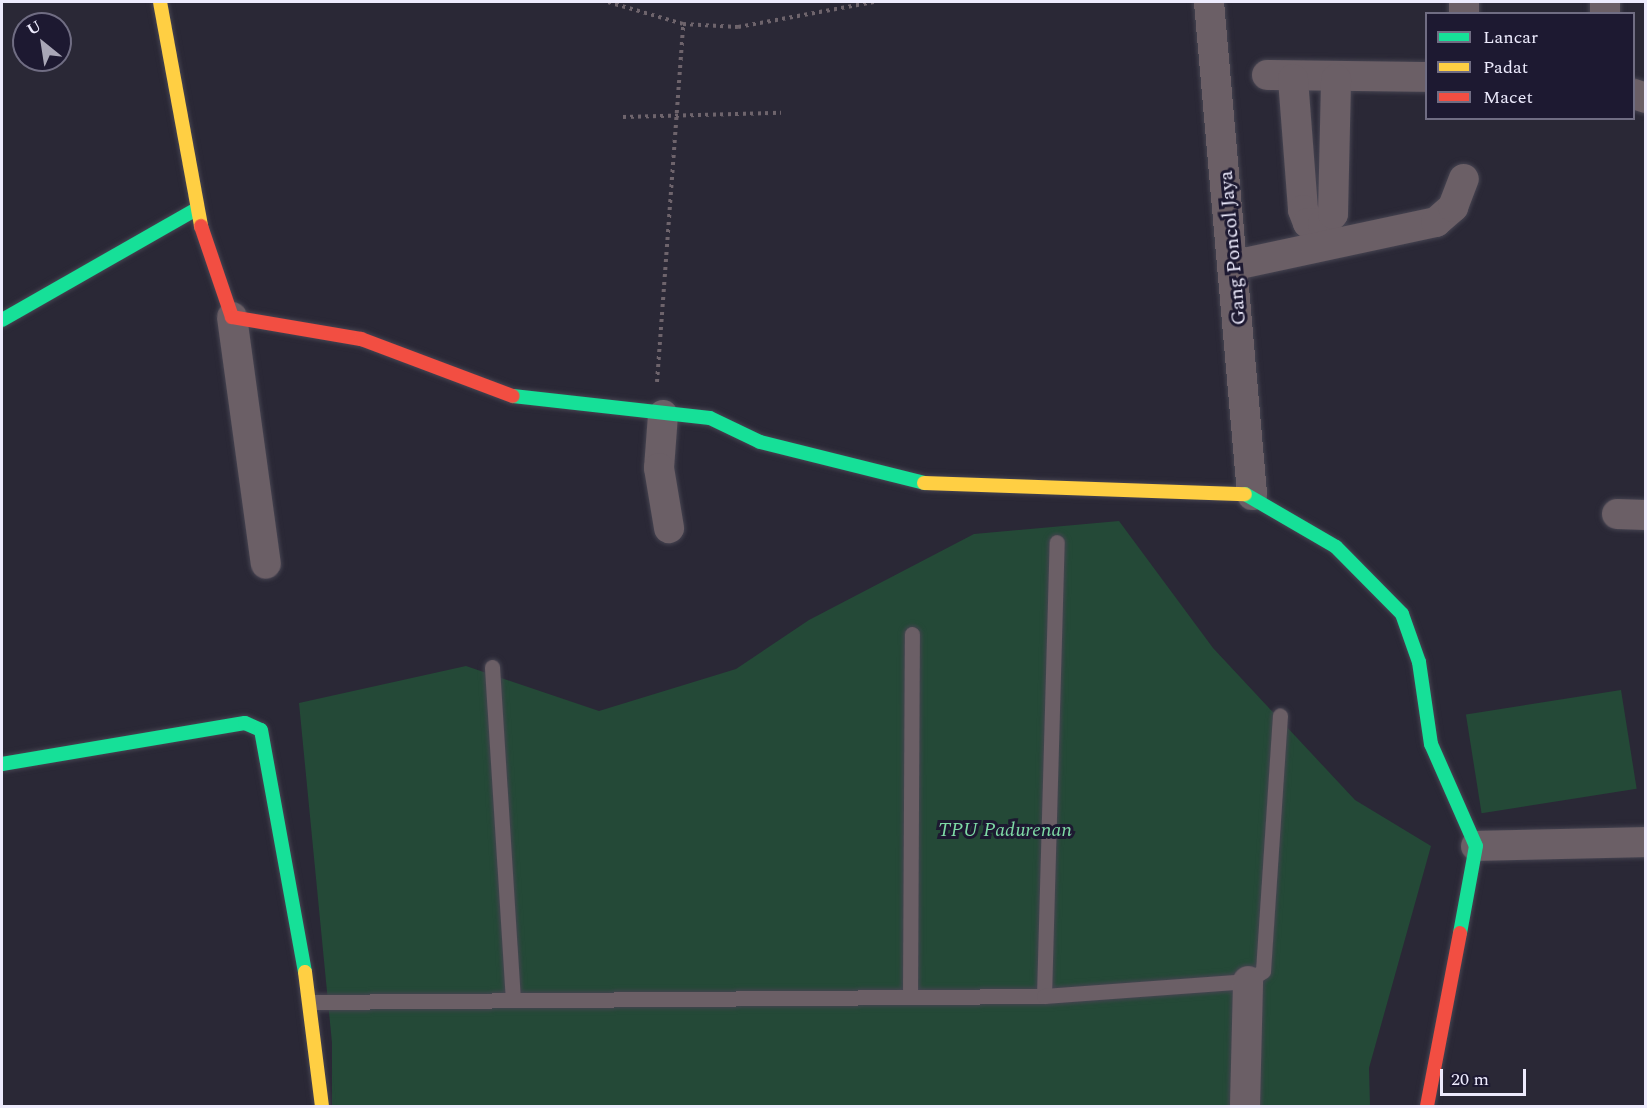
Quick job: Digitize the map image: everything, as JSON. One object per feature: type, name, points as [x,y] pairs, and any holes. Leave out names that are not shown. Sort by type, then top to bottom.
[{"type":"street","points":[[160,2],[195,210],[232,317],[266,564]]},
{"type":"street","name":"Gang Poncol Jaya","points":[[1209,2],[1235,265],[1252,495]]},
{"type":"street","points":[[1336,79],[1333,214],[1323,224],[1308,223],[1303,210],[1280,77],[1336,79],[1425,77]]},
{"type":"street","points":[[1235,265],[1436,222],[1453,207],[1464,179]]},
{"type":"street","points":[[2,320],[195,210]]},
{"type":"street","points":[[232,317],[361,339],[502,395],[658,415],[710,418],[771,445],[931,485],[1187,489],[1252,495],[1336,547],[1402,614],[1419,662],[1431,744],[1476,846],[1427,1107]]},
{"type":"street","points":[[658,415],[659,468],[669,528]]},
{"type":"street","points":[[2,764],[256,725],[265,736],[310,1002],[322,1107]]},
{"type":"street","points":[[1476,846],[1646,842]]},
{"type":"street","points":[[1245,1107],[1248,981]]},
{"type":"lane","points":[[1044,996],[1057,542]]},
{"type":"lane","points":[[910,998],[912,634]]},
{"type":"lane","points":[[492,667],[513,999]]},
{"type":"lane","points":[[310,1002],[1044,996],[1248,981],[1263,971],[1280,716]]},
{"type":"path","points":[[608,2],[683,24],[738,27],[874,2]]},
{"type":"path","points":[[658,415],[667,293],[674,118],[683,24]]},
{"type":"path","points":[[623,117],[674,118],[781,113]]},
{"type":"green space","name":"TPU Padurenan","points":[[1119,521],[1213,648],[1355,800],[1431,846],[1369,1068],[1370,1106],[332,1106],[332,1043],[299,703],[466,666],[599,711],[736,669],[809,620],[974,534]]},
{"type":"green space","points":[[1621,690],[1637,789],[1482,813],[1466,715]]},
{"type":"traffic: fast","points":[[2,320],[195,210]]},
{"type":"traffic: fast","points":[[513,396],[710,418],[760,442],[924,483]]},
{"type":"traffic: fast","points":[[1245,494],[1336,547],[1402,614],[1419,662],[1431,744],[1476,846],[1460,933]]},
{"type":"traffic: fast","points":[[2,764],[245,723],[261,730],[305,972]]},
{"type":"traffic: slow","points":[[160,2],[201,226]]},
{"type":"traffic: slow","points":[[924,483],[1245,494]]},
{"type":"traffic: slow","points":[[305,972],[322,1106]]},
{"type":"traffic: jam","points":[[201,226],[232,317],[361,339],[513,396]]},
{"type":"traffic: jam","points":[[1427,1106],[1460,933]]}]
